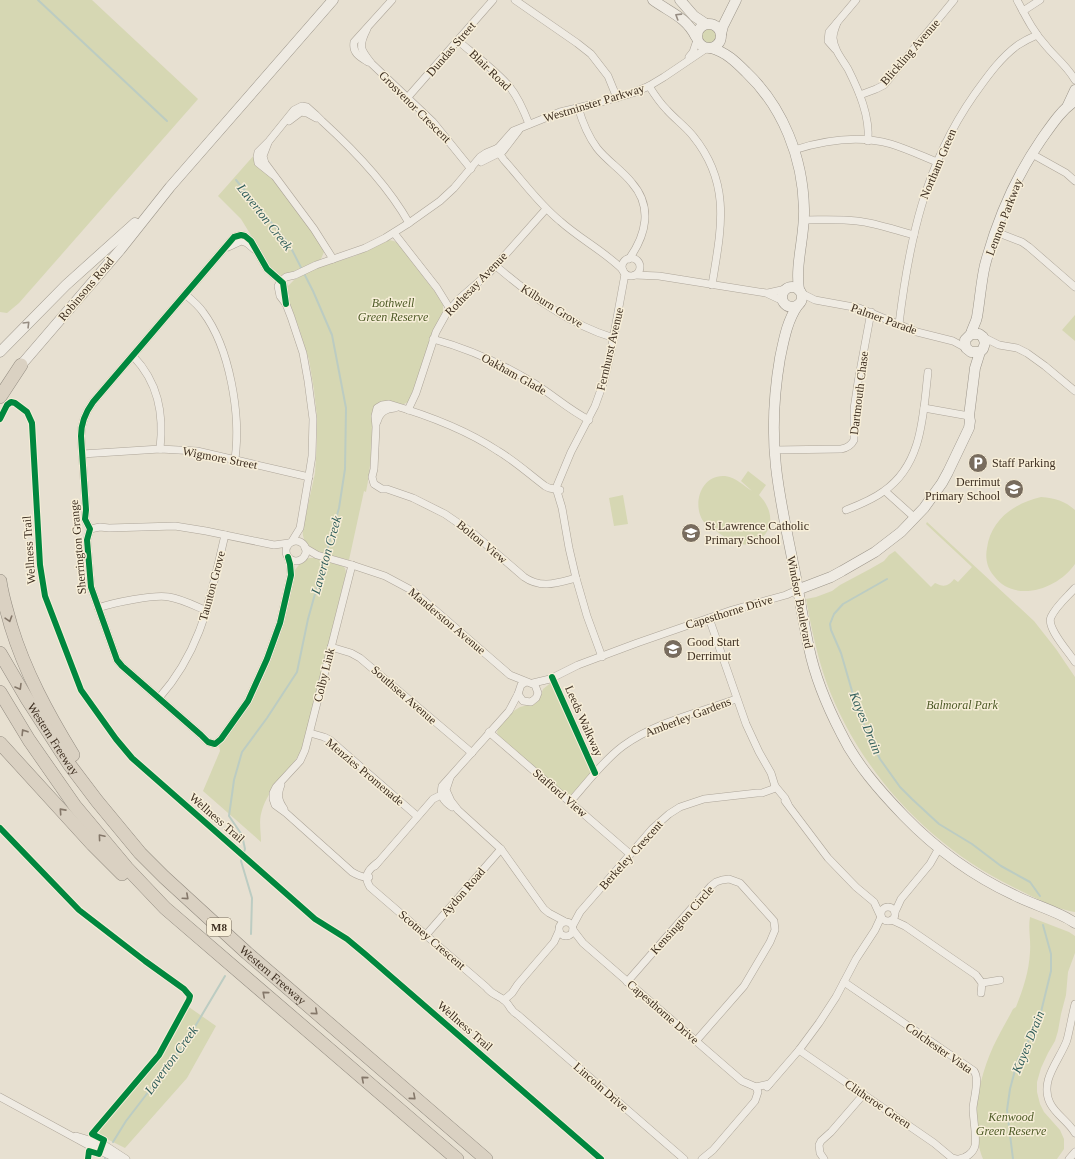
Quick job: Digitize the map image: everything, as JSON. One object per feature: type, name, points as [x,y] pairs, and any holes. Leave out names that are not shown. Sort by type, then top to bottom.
[{"type":"highway","points":[[0,397],[21,365]]},
{"type":"highway","points":[[0,581],[7,613],[32,683],[64,740],[105,804],[164,877]]},
{"type":"highway","name":"Western Freeway","points":[[0,653],[27,699],[69,764],[96,801],[140,853],[247,953],[486,1159]]},
{"type":"highway","name":"Western Freeway","points":[[0,692],[29,740],[75,806],[127,868],[172,914],[458,1159]]},
{"type":"highway","points":[[0,743],[116,868],[150,898],[172,914]]},
{"type":"street","name":"Robinsons Road","points":[[0,390],[120,250],[170,187],[333,0]]},
{"type":"street","name":"Grosvenor Crescent","points":[[392,0],[367,29],[361,39],[360,46],[372,64],[433,122],[471,169]]},
{"type":"street","name":"Dundas Street","points":[[408,97],[493,0]]},
{"type":"street","points":[[515,0],[591,54],[608,76],[617,98]]},
{"type":"street","points":[[654,0],[686,22],[691,27],[701,46],[720,50],[735,61]]},
{"type":"street","points":[[500,151],[508,157],[515,172],[546,209],[581,238],[608,256],[624,272],[631,276],[659,276],[766,293],[792,307],[799,304],[802,299],[797,270],[804,220],[802,185],[794,150],[782,120],[756,83],[735,61],[724,45],[718,28],[694,16],[680,0]]},
{"type":"street","points":[[856,0],[829,32],[828,41],[837,51],[850,73],[860,95],[867,117],[868,141]]},
{"type":"street","name":"Blickling Avenue","points":[[860,95],[884,85],[954,0]]},
{"type":"street","points":[[1018,0],[1036,34],[1066,66],[1075,80]]},
{"type":"street","points":[[1023,11],[1040,0]]},
{"type":"street","points":[[697,39],[698,30],[702,25],[709,24],[723,17],[734,4]]},
{"type":"street","points":[[709,48],[718,44],[723,26],[734,4]]},
{"type":"street","name":"Northam Green","points":[[899,324],[903,290],[921,204],[937,162],[960,117],[986,78],[1012,49],[1036,34]]},
{"type":"street","name":"Westminster Parkway","points":[[686,62],[693,52],[697,39]]},
{"type":"street","name":"Blair Road","points":[[458,40],[510,87],[529,124]]},
{"type":"street","name":"Westminster Parkway","points":[[281,284],[286,277],[295,275],[316,265],[365,248],[394,233],[440,201],[471,169],[500,151],[510,133],[551,115],[617,98],[649,86],[709,48]]},
{"type":"street","points":[[1066,66],[1075,71]]},
{"type":"street","points":[[649,86],[667,110],[692,135],[703,149],[711,163],[718,182],[722,216],[712,285]]},
{"type":"street","name":"Lennon Parkway","points":[[797,590],[831,577],[864,559],[889,542],[915,518],[935,494],[947,475],[969,428],[974,368],[972,357],[965,343],[976,318],[985,267],[996,232],[1010,193],[1032,154],[1072,103],[1075,90]]},
{"type":"street","points":[[578,107],[587,131],[598,148],[632,183],[640,196],[644,208],[645,222],[639,244],[639,272],[635,276]]},
{"type":"street","points":[[333,259],[314,228],[273,175],[263,159],[264,152],[269,141],[282,127],[301,112],[307,113],[322,121],[360,158],[376,176],[409,223]]},
{"type":"street","points":[[794,150],[829,141],[868,141],[889,144],[937,162]]},
{"type":"street","points":[[1032,154],[1055,166],[1075,181]]},
{"type":"street","name":"Robinsons Road","points":[[0,352],[66,285],[129,229],[170,187]]},
{"type":"street","name":"Rothesay Avenue","points":[[411,411],[433,339],[439,326],[452,306],[496,266],[546,209]]},
{"type":"street","points":[[804,220],[836,219],[857,221],[876,224],[914,235]]},
{"type":"street","points":[[996,232],[1026,244],[1073,285],[1075,291]]},
{"type":"street","points":[[394,233],[452,306]]},
{"type":"street","name":"Sherrington Grange","points":[[281,284],[270,277],[268,269],[256,250],[241,238],[227,248],[93,402],[83,420],[81,431],[86,510],[85,519],[93,529],[87,540],[91,587],[117,660],[202,735],[215,741],[228,729],[248,701],[263,671],[278,631],[291,575]]},
{"type":"street","points":[[624,272],[623,265],[639,244]]},
{"type":"street","points":[[608,256],[620,259],[635,259],[646,270],[659,276]]},
{"type":"street","name":"Kilburn Grove","points":[[496,266],[520,286],[556,311],[594,331],[614,338]]},
{"type":"street","points":[[784,302],[783,295],[797,270]]},
{"type":"street","name":"Fernhurst Avenue","points":[[558,487],[571,452],[589,420],[604,381],[623,290],[624,272]]},
{"type":"street","name":"Fernhurst Avenue","points":[[623,290],[635,276]]},
{"type":"street","points":[[281,284],[280,296],[286,304],[292,317],[303,353],[313,419],[312,456],[300,528],[305,554],[291,575]]},
{"type":"street","points":[[766,293],[794,288],[800,292]]},
{"type":"street","name":"Palmer Parade","points":[[800,292],[815,300],[871,312],[917,332],[953,341],[967,349]]},
{"type":"street","points":[[186,295],[200,308],[208,320],[228,367],[233,390],[236,417],[235,459]]},
{"type":"street","name":"Palmer Parade","points":[[799,304],[815,300]]},
{"type":"street","name":"Windsor Boulevard","points":[[784,302],[787,324],[779,366],[774,419],[774,450],[778,487],[797,590],[813,663],[831,710],[882,791],[915,827],[941,850],[976,875],[1004,891],[1031,904],[1072,919]]},
{"type":"street","name":"Windsor Boulevard","points":[[787,324],[799,304]]},
{"type":"street","name":"Dartmouth Chase","points":[[774,450],[841,449],[852,443],[854,440],[854,409],[871,312]]},
{"type":"street","name":"Lennon Parkway","points":[[974,368],[985,343],[976,318]]},
{"type":"street","points":[[953,341],[976,333],[999,345],[1017,348],[1027,353],[1045,366],[1075,391]]},
{"type":"street","name":"Oakham Glade","points":[[433,339],[471,351],[507,368],[535,384],[574,412],[589,420]]},
{"type":"street","points":[[967,349],[974,353],[981,352],[988,347],[999,345]]},
{"type":"street","points":[[133,356],[146,370],[155,390],[160,418],[160,449]]},
{"type":"street","points":[[846,510],[885,491],[902,473],[919,440],[928,372]]},
{"type":"street","name":"Bolton View","points":[[411,411],[384,407],[379,416],[376,427],[374,469],[378,481],[387,489],[424,502],[456,521],[474,534],[520,574],[532,582],[548,585],[576,578]]},
{"type":"street","points":[[924,408],[969,416]]},
{"type":"street","points":[[411,411],[441,421],[481,440],[508,458],[539,482],[549,488],[558,487],[563,499],[562,508],[576,578],[587,616],[602,657]]},
{"type":"street","name":"Wigmore Street","points":[[82,454],[160,449],[197,451],[309,477]]},
{"type":"street","points":[[885,491],[915,518]]},
{"type":"street","points":[[93,529],[100,531],[109,528],[175,526],[274,545],[298,541],[304,546]]},
{"type":"street","points":[[291,575],[286,548],[300,528]]},
{"type":"street","name":"Taunton Grove","points":[[159,698],[179,672],[188,657],[207,611],[225,535]]},
{"type":"street","points":[[274,545],[293,560],[301,559]]},
{"type":"street","name":"Manderston Avenue","points":[[304,546],[317,555],[385,576],[413,591],[510,675],[530,683]]},
{"type":"street","name":"Manderston Avenue","points":[[301,559],[317,555]]},
{"type":"street","name":"Colby Link","points":[[352,565],[310,733],[302,756],[275,789],[273,800],[275,805],[348,867],[368,876]]},
{"type":"street","points":[[1075,588],[1053,613],[1050,623],[1054,632],[1075,662]]},
{"type":"street","name":"Capesthorne Drive","points":[[530,683],[550,679],[578,665],[637,643],[709,618],[786,595],[797,590]]},
{"type":"street","points":[[98,608],[111,604],[163,596],[176,599],[207,611]]},
{"type":"street","points":[[709,618],[736,699],[766,766],[773,787],[785,798],[828,858],[856,887],[874,902],[892,908],[892,917]]},
{"type":"street","name":"Southsea Avenue","points":[[332,647],[351,653],[360,658],[472,753]]},
{"type":"street","points":[[510,675],[520,699],[525,702]]},
{"type":"street","name":"Capesthorne Drive","points":[[538,693],[550,679]]},
{"type":"street","points":[[368,876],[369,869],[377,863],[418,816],[429,805],[444,796],[450,778],[509,711],[518,693],[520,685],[530,683],[537,687],[538,693],[534,700],[525,702],[509,711]]},
{"type":"street","name":"Amberley Gardens","points":[[570,802],[610,758],[622,747],[637,737],[666,724],[736,699]]},
{"type":"street","name":"Stafford View","points":[[489,732],[630,854]]},
{"type":"street","name":"Menzies Promenade","points":[[310,733],[330,740],[418,816]]},
{"type":"street","name":"Berkeley Crescent","points":[[506,998],[554,942],[569,928],[580,912],[659,822],[680,807],[704,799],[757,793],[773,787]]},
{"type":"street","name":"Capesthorne Drive","points":[[444,796],[501,849],[541,906],[569,928],[583,943],[627,982],[742,1081],[756,1090]]},
{"type":"street","name":"Aydon Road","points":[[426,935],[501,849]]},
{"type":"street","points":[[875,930],[892,917],[901,899],[930,864],[936,860],[941,850]]},
{"type":"street","name":"Scotney Crescent","points":[[368,876],[378,892],[426,935],[494,995],[506,998]]},
{"type":"street","name":"Kensington Circle","points":[[627,982],[716,882],[729,879],[746,887],[774,921],[774,934],[741,990],[696,1041]]},
{"type":"street","points":[[702,1159],[713,1150],[752,1105],[756,1090],[769,1084],[799,1050],[825,1014],[861,950],[875,930],[881,916],[881,911],[901,899]]},
{"type":"street","points":[[874,902],[883,920],[892,917]]},
{"type":"street","name":"Capesthorne Drive","points":[[549,913],[561,935],[569,928]]},
{"type":"street","points":[[892,917],[976,974],[982,983],[981,993]]},
{"type":"street","name":"Berkeley Crescent","points":[[554,942],[560,924],[569,928]]},
{"type":"street","points":[[982,983],[1000,980]]},
{"type":"street","name":"Colchester Vista","points":[[844,982],[974,1070],[977,1079],[973,1115],[975,1146],[971,1153],[959,1159]]},
{"type":"street","name":"Lincoln Drive","points":[[506,998],[511,1011],[518,1015],[684,1159]]},
{"type":"street","points":[[1075,1004],[1072,1032],[1048,1080],[1047,1089],[1048,1098],[1051,1105],[1069,1123],[1075,1133]]},
{"type":"street","name":"Clitheroe Green","points":[[799,1050],[934,1143],[952,1158],[956,1159]]},
{"type":"street","points":[[828,1159],[824,1150],[826,1141],[831,1132],[863,1095]]},
{"type":"street","points":[[0,1097],[88,1145],[117,1159]]},
{"type":"street","points":[[824,1159],[820,1153],[820,1145],[824,1137],[831,1132]]},
{"type":"street","points":[[70,1134],[103,1144],[126,1159]]},
{"type":"street","points":[[708,1159],[713,1150]]},
{"type":"street","points":[[1068,1159],[1075,1152]]},
{"type":"green space","points":[[0,0],[92,0],[198,99],[19,303],[7,313],[0,312]]},
{"type":"green space","points":[[709,28],[716,33],[717,36],[712,43],[709,44],[702,39],[701,36],[706,29]]},
{"type":"green space","points":[[255,154],[270,177],[284,191],[306,221],[324,252],[321,259],[284,276],[279,276],[273,271],[241,219],[218,196]]},
{"type":"green space","name":"Bothwell Green Reserve","points":[[389,240],[398,244],[435,292],[443,305],[443,311],[432,333],[415,386],[408,402],[372,420],[371,456],[368,483],[366,492],[364,491],[349,560],[318,552],[306,543],[303,536],[303,528],[315,473],[317,417],[309,360],[288,300],[288,286],[294,280],[317,268],[355,256]]},
{"type":"green space","points":[[1075,315],[1075,341],[1062,330]]},
{"type":"green space","points":[[748,471],[766,485],[759,495],[767,506],[770,524],[768,530],[759,540],[753,543],[741,544],[725,537],[703,521],[698,507],[701,491],[710,480],[717,477],[725,476],[732,478],[752,491],[741,481]]},
{"type":"green space","points":[[623,495],[628,524],[614,526],[609,498]]},
{"type":"green space","points":[[1041,497],[1060,500],[1075,510],[1075,564],[1068,573],[1047,586],[1036,590],[1024,591],[1013,589],[1003,585],[990,570],[986,555],[989,538],[993,529],[1006,514],[1022,503]]},
{"type":"green space","name":"Balmoral Park","points":[[927,522],[1034,621],[1056,649],[1075,677],[1075,912],[1044,902],[982,870],[953,850],[925,827],[900,802],[877,774],[857,745],[840,714],[826,681],[814,641],[806,599],[832,591],[884,561],[895,551],[931,587],[935,583],[943,586],[947,585],[954,579],[958,582],[972,567],[926,524]]},
{"type":"green space","points":[[309,558],[315,558],[342,566],[345,568],[346,573],[303,746],[299,755],[275,786],[264,804],[260,817],[261,842],[203,791],[220,751],[219,745],[246,710],[265,673],[280,633],[295,570],[301,562]]},
{"type":"green space","points":[[552,682],[592,772],[571,795],[567,795],[497,733],[498,728],[512,712],[520,707],[536,703],[540,698],[543,689]]},
{"type":"green space","name":"Kenwood Green Reserve","points":[[1030,917],[1069,932],[1075,936],[1075,953],[1068,972],[1066,995],[1058,1031],[1055,1041],[1041,1068],[1037,1082],[1037,1092],[1040,1104],[1044,1112],[1060,1130],[1064,1139],[1064,1149],[1057,1159],[983,1159],[977,1132],[977,1103],[983,1074],[993,1047],[1013,1009],[1016,1007],[1025,980],[1030,952]]},
{"type":"green space","points":[[186,1005],[216,1026],[187,1078],[125,1148],[91,1131],[158,1053]]},
{"type":"waterway","name":"Laverton Creek","points":[[38,0],[167,121]]},
{"type":"waterway","name":"Laverton Creek","points":[[236,180],[289,244],[313,291],[332,335],[346,408],[345,469],[339,508],[308,619],[297,672],[267,718],[242,752],[234,780],[229,816],[242,835],[245,849],[241,861],[252,898],[251,934]]},
{"type":"waterway","name":"Kayes Drain","points":[[887,579],[843,604],[834,614],[830,624],[866,730],[880,759],[900,787],[912,799],[939,824],[972,844],[1001,866],[1030,882],[1040,896]]},
{"type":"waterway","name":"Kayes Drain","points":[[1013,1159],[1007,1110],[1010,1089],[1018,1059],[1025,1048],[1040,1016],[1051,971],[1051,954],[1043,925]]},
{"type":"waterway","name":"Laverton Creek","points":[[174,1058],[193,1030],[225,976]]},
{"type":"waterway","name":"Laverton Creek","points":[[113,1142],[126,1121],[169,1065]]},
{"type":"cycle path","points":[[286,304],[283,283],[267,269],[251,241],[245,236],[241,235],[234,237],[93,402],[84,418],[81,436],[86,510],[85,519],[90,529],[87,540],[91,587],[117,660],[208,742],[215,744],[221,739],[248,701],[267,659],[280,623],[291,575],[288,557]]},
{"type":"cycle path","name":"Wellness Trail","points":[[0,419],[7,405],[11,402],[15,403],[27,412],[32,423],[40,565],[45,596],[81,690],[116,739],[132,758],[315,919],[347,939],[365,954],[601,1159]]},
{"type":"cycle path","name":"Leeds Walkway","points":[[552,677],[595,773]]},
{"type":"cycle path","points":[[0,828],[79,910],[184,989],[190,996],[159,1055],[92,1134],[104,1140],[99,1154],[89,1151],[88,1159]]},
{"type":"place","name":"Staff Parking","points":[[978,463]]},
{"type":"place","name":"Derrimut Primary School","points":[[1014,489]]},
{"type":"place","name":"St Lawrence Catholic Primary School","points":[[691,533]]},
{"type":"place","name":"Good Start Derrimut","points":[[673,649]]}]
